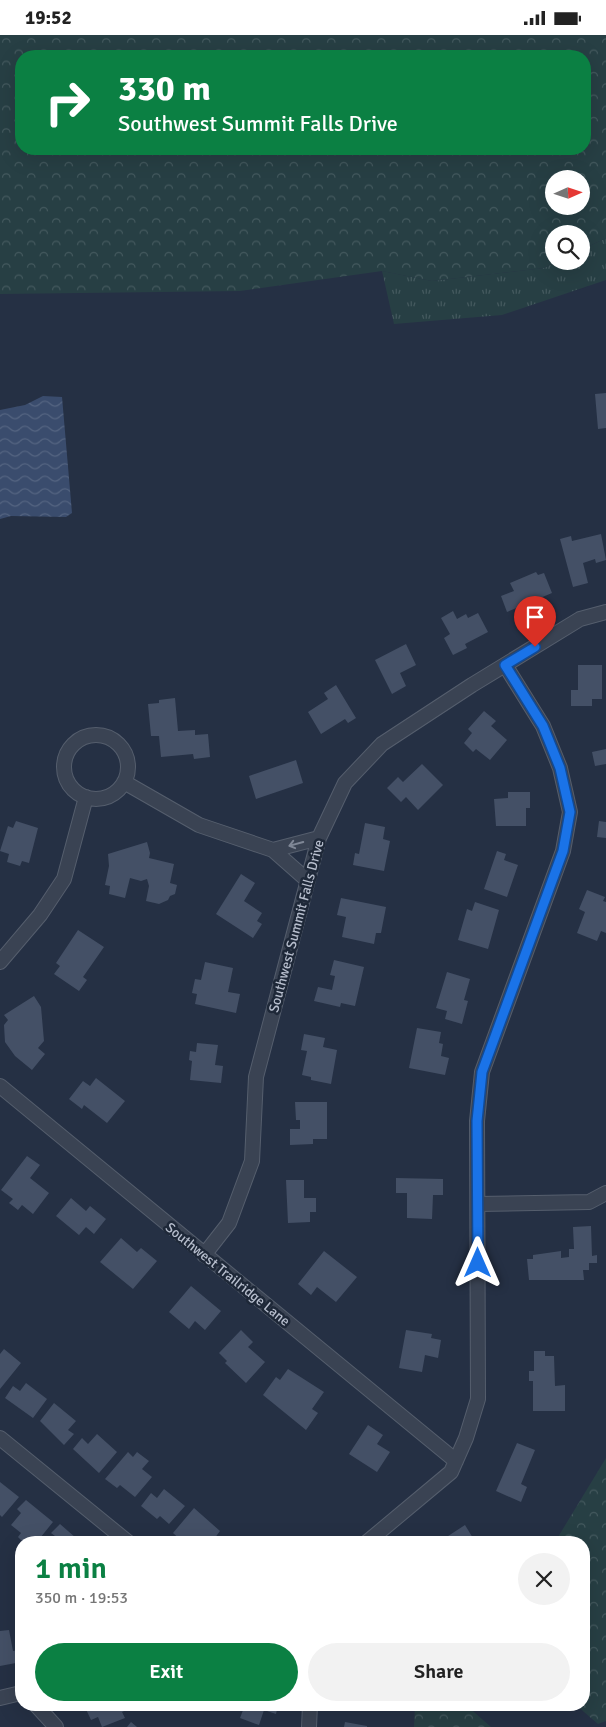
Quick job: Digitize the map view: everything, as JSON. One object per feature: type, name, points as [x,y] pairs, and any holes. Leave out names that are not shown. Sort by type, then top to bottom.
[{"type":"street","name":"Southwest Summit Falls Drive","points":[[204,1255],[229,1223],[252,1161],[256,1077],[319,838],[345,783],[382,744],[580,619],[606,612]]},
{"type":"street","points":[[374,1536],[451,1472],[466,1438],[478,1399],[477,1121],[482,1072],[563,851],[570,812],[560,768],[543,726],[505,665]]},
{"type":"street","points":[[89,735],[100,735],[118,743],[128,762],[128,772],[124,782],[108,796],[101,799],[86,797],[70,785],[66,776],[64,765],[72,746],[89,735]]},
{"type":"street","points":[[124,782],[199,825],[274,850],[307,881]]},
{"type":"street","points":[[0,962],[40,915],[64,879],[86,797]]},
{"type":"street","points":[[274,850],[319,838]]},
{"type":"street","name":"Southwest Trailridge Lane","points":[[0,1087],[456,1461]]},
{"type":"street","points":[[478,1204],[588,1202],[606,1193]]},
{"type":"street","points":[[0,1438],[120,1536]]},
{"type":"street","points":[[0,1698],[15,1694]]},
{"type":"street","points":[[41,1711],[56,1727]]},
{"type":"street","points":[[309,1727],[310,1711]]},
{"type":"green space","points":[[0,35],[606,35],[606,238],[590,246],[590,225],[545,225],[544,268],[432,281],[382,271],[240,291],[0,294]]},
{"type":"green space","points":[[606,238],[606,280],[502,315],[394,324],[382,271],[432,281],[545,268],[545,270],[590,270],[590,246]]},
{"type":"green space","points":[[606,1458],[606,1721],[598,1724],[583,1711],[590,1711],[590,1536],[559,1536]]},
{"type":"green space","points":[[415,1711],[473,1711],[491,1727],[414,1727]]},
{"type":"water","points":[[43,396],[62,397],[72,513],[66,517],[11,516],[0,519],[0,410],[25,405]]},
{"type":"building","points":[[606,393],[606,428],[598,429],[595,394]]},
{"type":"building","points":[[601,534],[606,560],[596,563],[595,559],[583,563],[588,583],[573,587],[560,539],[571,536],[572,541]]},
{"type":"building","points":[[536,572],[538,575],[544,573],[552,593],[507,612],[501,596],[514,591],[510,583]]},
{"type":"building","points":[[453,611],[457,619],[466,614],[468,618],[478,613],[488,632],[465,644],[467,648],[453,655],[444,638],[450,634],[441,618]]},
{"type":"building","points":[[406,644],[416,665],[400,673],[406,686],[392,694],[375,660]]},
{"type":"building","points":[[578,665],[602,665],[602,699],[592,699],[592,706],[571,706],[571,690],[578,690]]},
{"type":"building","points":[[336,685],[356,718],[348,723],[345,719],[321,734],[308,712],[328,699],[324,693]]},
{"type":"building","points":[[175,698],[178,731],[195,730],[195,735],[208,734],[210,757],[194,759],[193,754],[161,757],[159,736],[151,736],[148,704],[159,703],[159,700]]},
{"type":"building","points":[[484,711],[496,721],[491,726],[507,740],[490,760],[476,749],[473,752],[464,743],[472,733],[468,729]]},
{"type":"building","points":[[606,749],[606,764],[595,766],[592,752]]},
{"type":"building","points":[[296,760],[303,783],[256,799],[249,776]]},
{"type":"building","points":[[422,764],[443,785],[418,810],[406,797],[401,802],[387,788],[398,777],[403,782]]},
{"type":"building","points":[[508,792],[530,792],[530,808],[526,808],[526,826],[496,826],[494,799],[508,798]]},
{"type":"building","points":[[16,821],[38,828],[29,863],[22,861],[20,866],[7,862],[9,854],[0,851],[8,826],[13,828]]},
{"type":"building","points":[[599,821],[606,822],[606,838],[597,837]]},
{"type":"building","points":[[365,823],[385,827],[383,839],[390,841],[384,871],[353,865],[355,853],[359,854]]},
{"type":"building","points":[[147,842],[150,853],[149,858],[174,864],[170,883],[177,885],[175,894],[159,904],[146,901],[149,886],[147,879],[141,881],[130,878],[125,898],[109,894],[110,886],[105,885],[109,866],[108,854]]},
{"type":"building","points":[[497,851],[506,854],[504,860],[518,865],[507,897],[484,889]]},
{"type":"building","points":[[241,874],[255,883],[244,901],[262,913],[257,921],[262,924],[253,938],[216,914]]},
{"type":"building","points":[[587,890],[605,897],[603,901],[606,902],[606,933],[601,931],[597,941],[577,933],[585,912],[579,909]]},
{"type":"building","points":[[341,898],[386,907],[381,933],[376,933],[374,944],[342,937],[346,917],[337,915]]},
{"type":"building","points":[[475,902],[499,910],[488,949],[458,940],[467,909],[472,911]]},
{"type":"building","points":[[78,930],[104,947],[83,977],[87,980],[79,991],[54,974],[60,966],[56,963]]},
{"type":"building","points":[[334,960],[364,967],[355,1006],[341,1003],[340,1007],[314,1001],[318,987],[332,990],[335,976],[330,975]]},
{"type":"building","points":[[205,962],[233,968],[228,992],[240,994],[236,1013],[195,1004],[197,994],[192,993],[195,979],[201,980]]},
{"type":"building","points":[[447,972],[470,979],[464,1000],[468,1001],[462,1024],[445,1019],[447,1011],[436,1008]]},
{"type":"building","points":[[34,996],[41,1007],[44,1041],[38,1048],[45,1054],[32,1070],[15,1056],[5,1042],[4,1025],[8,1020],[4,1015]]},
{"type":"building","points":[[417,1028],[441,1032],[439,1043],[443,1044],[441,1056],[449,1058],[445,1075],[409,1068]]},
{"type":"building","points":[[304,1034],[325,1038],[323,1047],[337,1050],[331,1084],[311,1080],[311,1077],[302,1075],[307,1051],[301,1050]]},
{"type":"building","points":[[197,1043],[218,1045],[215,1065],[223,1066],[221,1083],[190,1080],[192,1061],[189,1060],[190,1051],[196,1052]]},
{"type":"building","points":[[96,1078],[125,1101],[107,1123],[84,1105],[82,1109],[69,1099],[83,1081],[90,1086]]},
{"type":"building","points":[[295,1102],[327,1102],[327,1139],[313,1139],[313,1144],[290,1145],[290,1129],[300,1129],[300,1120],[296,1120]]},
{"type":"building","points":[[27,1156],[40,1165],[30,1178],[49,1193],[33,1214],[22,1205],[18,1210],[9,1203],[13,1199],[1,1190]]},
{"type":"building","points":[[396,1178],[443,1179],[443,1195],[433,1195],[432,1219],[407,1218],[407,1193],[396,1193]]},
{"type":"building","points":[[286,1180],[304,1180],[304,1198],[316,1198],[316,1212],[310,1212],[310,1222],[288,1223]]},
{"type":"building","points":[[71,1198],[86,1211],[90,1206],[106,1219],[94,1234],[86,1227],[79,1235],[56,1216]]},
{"type":"building","points":[[591,1226],[592,1256],[597,1255],[597,1263],[589,1263],[589,1270],[583,1270],[584,1280],[529,1280],[527,1259],[533,1259],[533,1255],[561,1251],[561,1258],[569,1257],[569,1249],[574,1249],[573,1227]]},
{"type":"building","points":[[121,1238],[137,1252],[141,1248],[157,1261],[133,1289],[100,1262]]},
{"type":"building","points":[[324,1251],[357,1277],[336,1302],[317,1287],[311,1295],[298,1284]]},
{"type":"building","points":[[191,1286],[221,1311],[205,1330],[195,1321],[189,1329],[169,1312]]},
{"type":"building","points":[[241,1330],[253,1342],[248,1347],[265,1362],[246,1383],[225,1363],[227,1361],[219,1353]]},
{"type":"building","points":[[406,1330],[432,1334],[431,1338],[441,1340],[438,1358],[425,1355],[422,1372],[399,1368]]},
{"type":"building","points":[[4,1349],[21,1363],[0,1389],[0,1354]]},
{"type":"building","points":[[534,1351],[545,1351],[545,1356],[554,1356],[555,1386],[565,1385],[565,1411],[533,1411],[533,1381],[529,1381],[529,1371],[534,1371]]},
{"type":"building","points":[[288,1369],[324,1392],[312,1409],[318,1413],[306,1430],[263,1395],[276,1377],[280,1380]]},
{"type":"building","points":[[26,1383],[47,1399],[33,1418],[5,1398],[13,1386],[20,1391]]},
{"type":"building","points":[[54,1403],[76,1421],[68,1430],[74,1434],[64,1445],[40,1421]]},
{"type":"building","points":[[368,1425],[383,1435],[377,1444],[390,1452],[377,1472],[349,1454]]},
{"type":"building","points":[[97,1434],[117,1452],[99,1473],[73,1449],[82,1438],[88,1444]]},
{"type":"building","points":[[517,1443],[535,1450],[521,1484],[527,1487],[521,1502],[496,1491]]},
{"type":"building","points":[[128,1452],[133,1457],[137,1452],[149,1461],[142,1469],[152,1477],[135,1497],[120,1485],[117,1488],[105,1479]]},
{"type":"building","points":[[0,1482],[19,1497],[2,1517],[0,1515]]},
{"type":"building","points":[[164,1489],[185,1506],[169,1524],[160,1516],[157,1519],[141,1506],[151,1493],[157,1498]]},
{"type":"building","points":[[26,1500],[53,1522],[42,1536],[19,1536],[21,1533],[11,1525],[21,1513],[17,1509]]},
{"type":"building","points":[[194,1508],[220,1531],[216,1536],[176,1536],[173,1533]]},
{"type":"building","points":[[60,1524],[74,1536],[55,1536],[51,1533]]},
{"type":"building","points":[[465,1525],[472,1536],[448,1536]]},
{"type":"building","points":[[9,1630],[13,1651],[15,1651],[15,1663],[0,1666],[0,1631]]},
{"type":"building","points":[[87,1711],[124,1711],[122,1712],[125,1718],[102,1727],[98,1717],[91,1720]]},
{"type":"building","points":[[243,1711],[264,1711],[259,1725],[240,1718]]},
{"type":"building","points":[[131,1722],[137,1727],[127,1727]]},
{"type":"building","points":[[345,1722],[367,1726],[367,1727],[344,1727]]},
{"type":"route","points":[[478,1263],[477,1121],[482,1072],[563,851],[570,812],[560,768],[543,726],[505,665],[535,647]]}]
